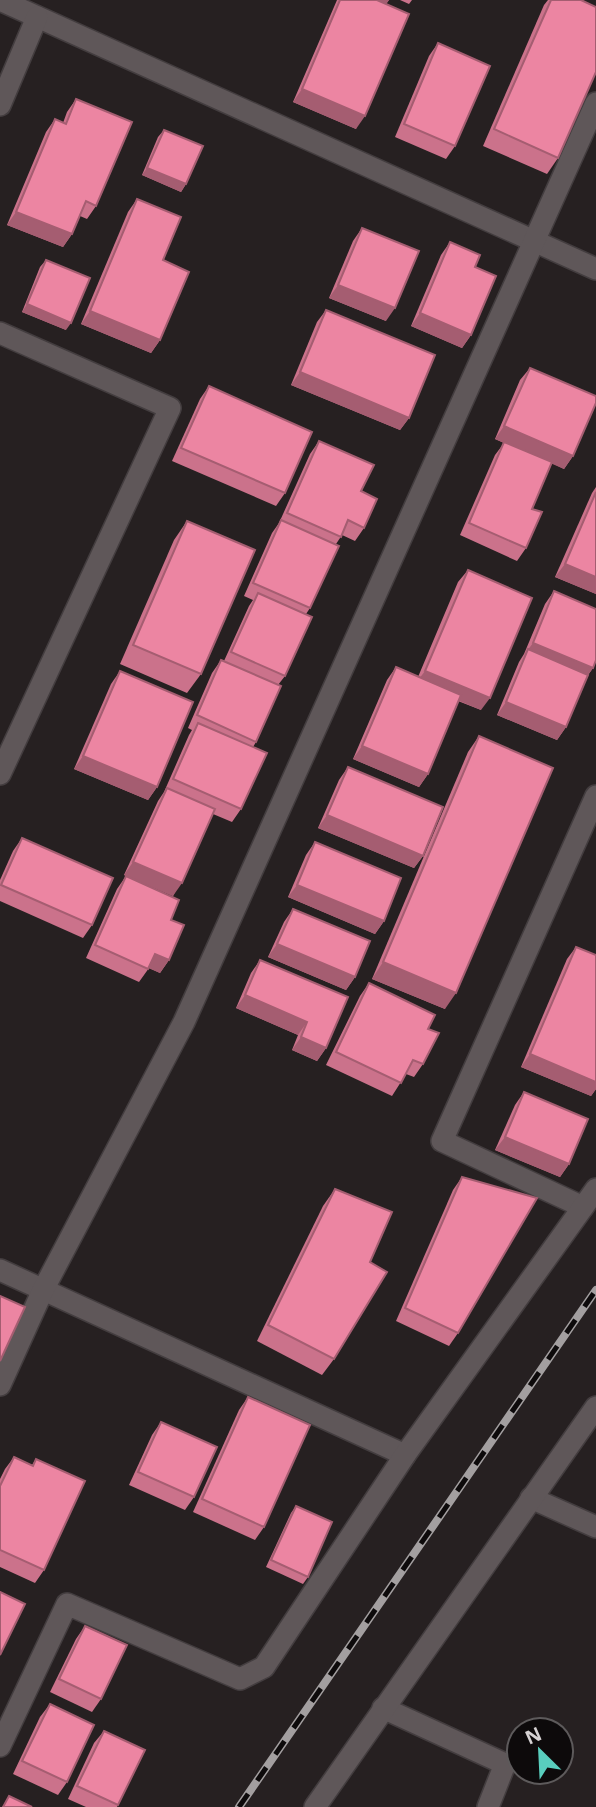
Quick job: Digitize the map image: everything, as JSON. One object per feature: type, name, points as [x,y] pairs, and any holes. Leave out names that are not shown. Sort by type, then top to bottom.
[{"type":"street","points":[[0,0],[596,269]]},
{"type":"street","points":[[0,106],[37,17]]},
{"type":"street","points":[[0,1385],[43,1290],[184,1022],[596,103]]},
{"type":"street","points":[[0,333],[170,408],[0,774]]},
{"type":"street","points":[[583,1207],[442,1140],[596,796]]},
{"type":"street","points":[[0,1746],[67,1604],[240,1679],[264,1667],[405,1455],[596,1189]]},
{"type":"street","points":[[0,1270],[405,1455]]},
{"type":"street","points":[[315,1807],[596,1407]]},
{"type":"street","points":[[531,1498],[596,1527]]},
{"type":"street","points":[[383,1708],[505,1764],[488,1807]]},
{"type":"building","points":[[340,0],[377,0],[409,14],[365,116],[302,89]]},
{"type":"building","points":[[551,0],[581,0],[596,7],[596,72],[558,158],[494,129]]},
{"type":"building","points":[[438,43],[490,66],[455,146],[404,124]]},
{"type":"building","points":[[76,99],[132,122],[96,206],[86,201],[72,234],[16,212],[55,119],[66,124]]},
{"type":"building","points":[[164,130],[203,146],[186,184],[147,168]]},
{"type":"building","points":[[137,199],[181,217],[163,260],[189,272],[160,340],[90,311]]},
{"type":"building","points":[[362,228],[419,251],[395,308],[338,285]]},
{"type":"building","points":[[450,242],[480,255],[475,267],[496,276],[471,335],[420,313]]},
{"type":"building","points":[[46,260],[90,278],[71,323],[27,304]]},
{"type":"building","points":[[326,310],[435,355],[409,418],[300,372]]},
{"type":"building","points":[[530,368],[596,396],[596,403],[573,456],[504,426]]},
{"type":"building","points":[[209,386],[312,432],[285,493],[181,448]]},
{"type":"building","points":[[319,441],[374,465],[361,491],[377,499],[364,528],[348,520],[341,537],[287,513]]},
{"type":"building","points":[[504,442],[552,462],[532,509],[542,512],[526,548],[469,523]]},
{"type":"building","points":[[596,492],[596,577],[565,564]]},
{"type":"building","points":[[281,520],[339,546],[310,608],[253,583]]},
{"type":"building","points":[[187,521],[255,550],[201,674],[133,645]]},
{"type":"building","points":[[468,570],[532,598],[490,698],[425,671]]},
{"type":"building","points":[[554,591],[596,609],[596,660],[593,668],[533,643]]},
{"type":"building","points":[[258,593],[312,617],[285,676],[231,652]]},
{"type":"building","points":[[528,649],[588,675],[566,727],[506,702]]},
{"type":"building","points":[[221,660],[281,686],[256,742],[197,715]]},
{"type":"building","points":[[396,667],[461,695],[428,774],[362,746]]},
{"type":"building","points":[[120,671],[193,702],[157,787],[83,756]]},
{"type":"building","points":[[198,723],[267,753],[241,809],[173,779]]},
{"type":"building","points":[[479,736],[553,768],[456,993],[383,962]]},
{"type":"building","points":[[348,767],[443,807],[423,856],[327,815]]},
{"type":"building","points":[[167,788],[215,809],[182,883],[133,862]]},
{"type":"building","points":[[22,838],[113,878],[92,925],[1,885]]},
{"type":"building","points":[[315,842],[401,878],[384,921],[297,885]]},
{"type":"building","points":[[126,876],[179,900],[171,920],[184,925],[169,960],[155,954],[148,969],[95,945]]},
{"type":"building","points":[[293,909],[370,941],[355,977],[277,944]]},
{"type":"building","points":[[576,947],[596,955],[596,1082],[530,1054]]},
{"type":"building","points":[[260,960],[348,997],[326,1048],[301,1037],[307,1022],[245,995]]},
{"type":"building","points":[[369,983],[435,1015],[428,1029],[439,1033],[423,1064],[413,1060],[401,1083],[336,1052]]},
{"type":"building","points":[[524,1092],[588,1119],[569,1164],[505,1137]]},
{"type":"building","points":[[462,1177],[537,1198],[458,1333],[405,1308]]},
{"type":"building","points":[[335,1189],[392,1212],[370,1262],[387,1272],[334,1359],[268,1325]]},
{"type":"building","points":[[0,1296],[25,1307],[0,1361]]},
{"type":"building","points":[[248,1397],[310,1425],[264,1527],[202,1499]]},
{"type":"building","points":[[161,1422],[217,1447],[194,1497],[138,1472]]},
{"type":"building","points":[[14,1457],[33,1466],[36,1459],[85,1481],[44,1570],[0,1550],[0,1486]]},
{"type":"building","points":[[296,1506],[332,1522],[308,1577],[271,1560]]},
{"type":"building","points":[[0,1592],[25,1604],[0,1655]]},
{"type":"building","points":[[85,1626],[127,1645],[101,1699],[59,1679]]},
{"type":"building","points":[[50,1704],[94,1725],[67,1782],[22,1761]]},
{"type":"building","points":[[104,1731],[145,1750],[118,1805],[77,1786]]},
{"type":"building","points":[[9,1796],[32,1807],[3,1807]]},
{"type":"railway","points":[[239,1807],[596,1290]]}]
